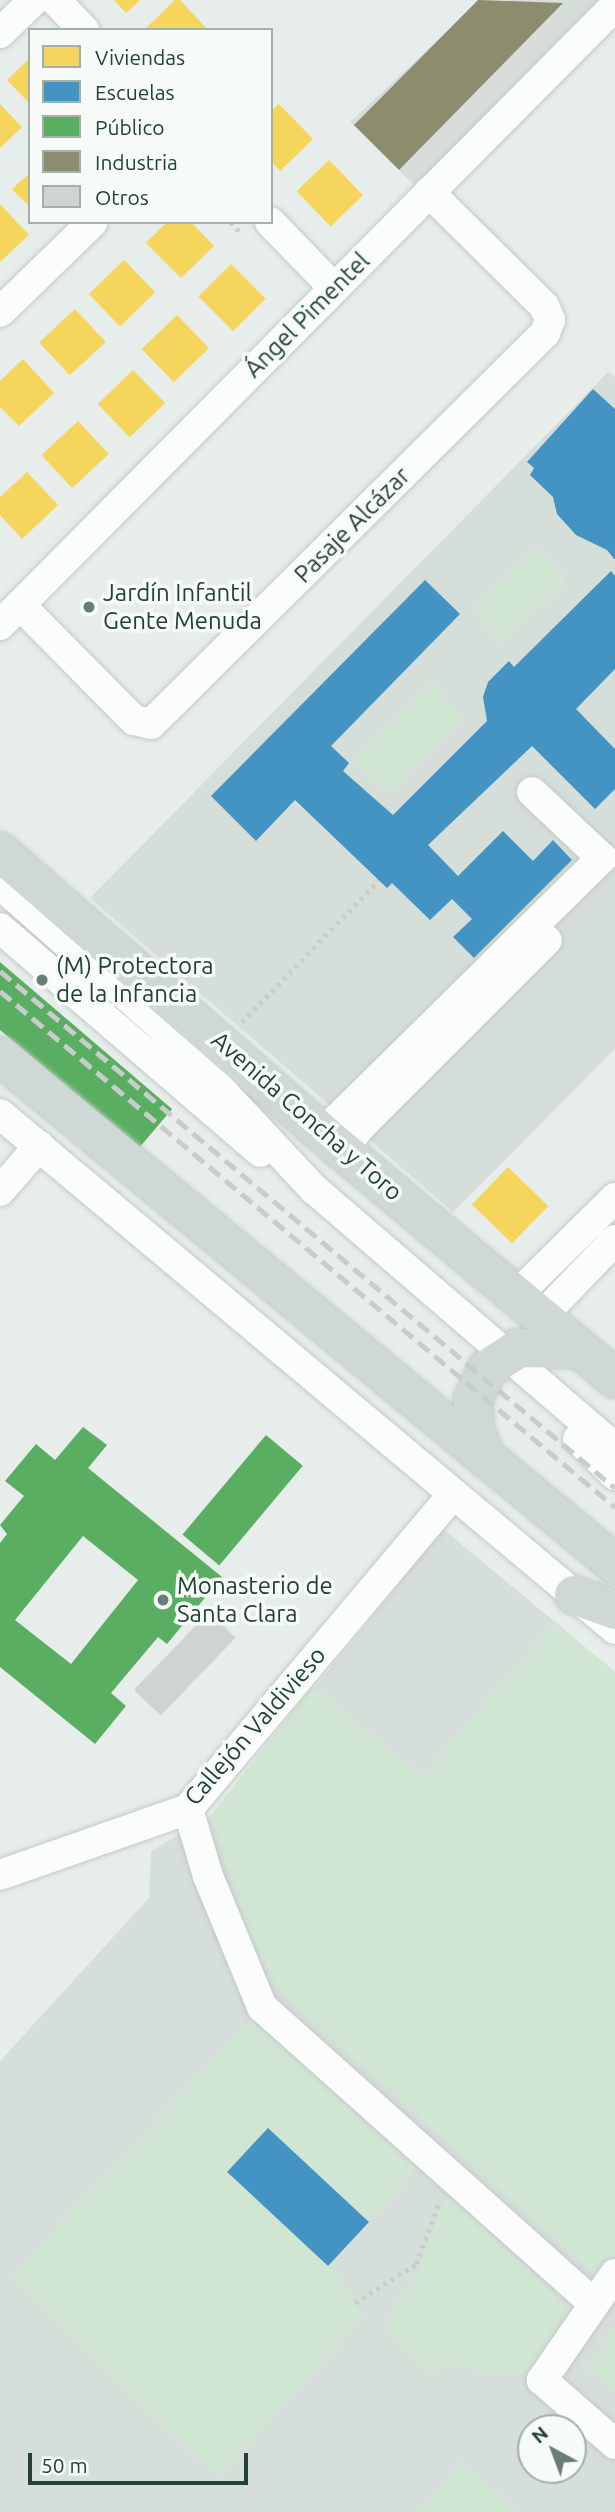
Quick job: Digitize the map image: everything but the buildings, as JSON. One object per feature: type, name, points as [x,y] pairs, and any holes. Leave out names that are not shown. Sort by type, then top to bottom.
[{"type":"main road","name":"Avenida Concha y Toro","points":[[0,852],[222,1042],[333,1142],[615,1378]]},
{"type":"main road","points":[[0,1056],[615,1564]]},
{"type":"main road","points":[[486,1459],[475,1432],[473,1400],[476,1384],[502,1356],[539,1345],[580,1349]]},
{"type":"main road","points":[[574,1595],[615,1610]]},
{"type":"street","points":[[0,33],[34,0]]},
{"type":"street","points":[[55,0],[82,28]]},
{"type":"street","name":"Ángel Pimentel","points":[[10,615],[615,6]]},
{"type":"street","name":"Pasaje Alcázar","points":[[10,615],[134,720],[150,724],[545,334],[550,320],[544,306],[429,192]]},
{"type":"street","points":[[0,312],[91,224]]},
{"type":"street","points":[[272,224],[334,288]]},
{"type":"street","points":[[333,1142],[602,858],[532,792]]},
{"type":"street","points":[[333,1142],[369,1118],[615,873]]},
{"type":"street","points":[[0,884],[166,1031],[315,1191]]},
{"type":"street","points":[[0,928],[228,1127],[315,1191],[502,1356],[615,1448]]},
{"type":"street","points":[[0,1114],[615,1629]]},
{"type":"street","points":[[0,1191],[39,1146]]},
{"type":"street","points":[[529,1306],[615,1198]]},
{"type":"street","points":[[529,1306],[615,1240]]},
{"type":"street","points":[[502,1356],[615,1475]]},
{"type":"street","name":"Callejón Valdivieso","points":[[0,1875],[188,1808],[452,1495]]},
{"type":"street","points":[[188,1808],[208,1876],[262,2007],[594,2304]]},
{"type":"street","points":[[615,2274],[542,2380],[615,2444]]},
{"type":"path","points":[[222,1042],[379,880]]},
{"type":"path","points":[[355,2303],[416,2264],[450,2173]]},
{"type":"shaded area","points":[[481,0],[598,0],[415,186],[350,122]]},
{"type":"shaded area","points":[[608,372],[615,377],[615,1049],[453,1212],[90,898]]},
{"type":"shaded area","points":[[443,1529],[615,1672],[615,2512],[0,2512],[0,2061],[149,1898],[151,1851],[211,1816]]},
{"type":"green space","points":[[536,548],[567,580],[503,642],[472,610]]},
{"type":"green space","points":[[432,684],[465,718],[387,793],[354,759]]},
{"type":"green space","points":[[555,1622],[615,1672],[615,2253],[598,2277],[278,1989],[252,1941],[210,1816],[312,1687],[422,1777]]},
{"type":"green space","points":[[262,2007],[428,2155],[369,2222],[268,2129],[229,2174],[331,2268],[364,2316],[218,2476],[12,2277]]},
{"type":"green space","points":[[447,2194],[574,2310],[528,2377],[445,2364],[431,2376],[384,2326],[416,2275]]},
{"type":"green space","points":[[615,2328],[615,2391],[588,2367]]},
{"type":"green space","points":[[462,2462],[516,2512],[420,2512]]},
{"type":"railway","points":[[0,971],[615,1488]]},
{"type":"railway","points":[[0,991],[615,1507]]},
{"type":"place","name":"Jardín Infantil Gente Menuda","points":[[89,607]]},
{"type":"place","name":"(M) Protectora de la Infancia","points":[[42,980]]},
{"type":"place","name":"Monasterio de Santa Clara","points":[[163,1600]]}]
